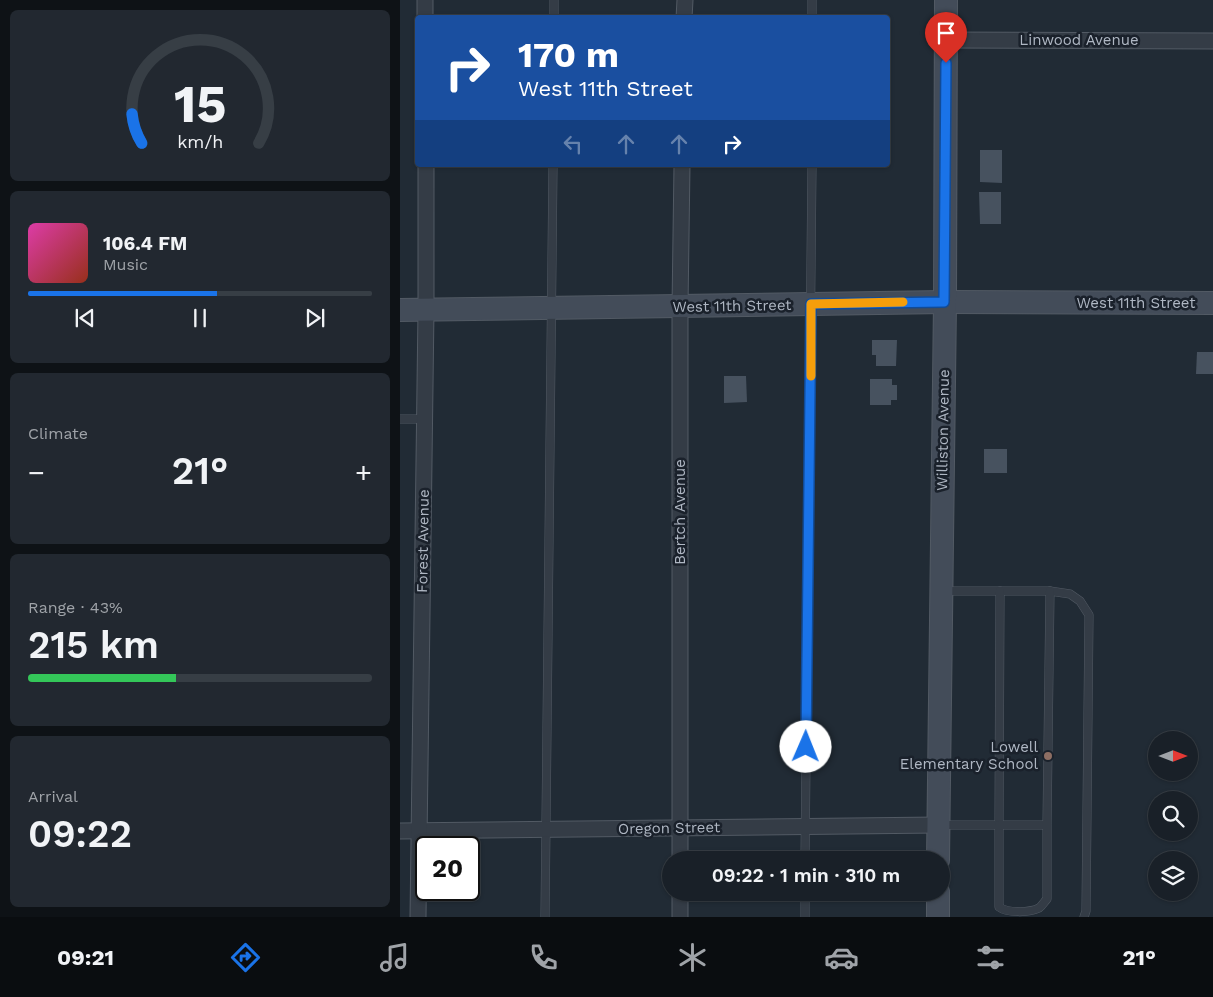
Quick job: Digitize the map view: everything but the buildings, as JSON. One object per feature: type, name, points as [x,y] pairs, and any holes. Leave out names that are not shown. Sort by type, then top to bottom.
[{"type":"main road","name":"Williston Avenue","points":[[938,851],[946,0]]},
{"type":"main road","name":"West 11th Street","points":[[400,310],[944,302],[1213,303]]},
{"type":"main road","points":[[938,901],[938,917]]},
{"type":"street","points":[[425,0],[425,15]]},
{"type":"street","points":[[684,15],[685,0]]},
{"type":"street","name":"Linwood Avenue","points":[[946,40],[1213,41]]},
{"type":"street","name":"Forest Avenue","points":[[418,917],[426,310],[426,167]]},
{"type":"street","name":"Bertch Avenue","points":[[680,851],[680,307],[682,167]]},
{"type":"street","name":"Oregon Street","points":[[400,831],[938,825]]},
{"type":"street","points":[[680,901],[680,917]]},
{"type":"lane","points":[[554,0],[554,15]]},
{"type":"lane","points":[[812,0],[812,15]]},
{"type":"lane","points":[[545,917],[553,308],[553,167]]},
{"type":"lane","points":[[805,851],[812,167]]},
{"type":"lane","points":[[400,419],[424,419]]},
{"type":"lane","points":[[941,591],[1050,591],[1070,594],[1080,601],[1089,615],[1086,911],[1084,917]]},
{"type":"lane","points":[[1000,591],[998,907],[1004,910],[1032,910],[1040,907],[1047,899],[1050,591]]},
{"type":"lane","points":[[938,825],[1047,825]]},
{"type":"lane","points":[[805,901],[805,917]]},
{"type":"slow traffic","points":[[811,376],[811,304],[903,302]]},
{"type":"place","name":"Lowell Elementary School","points":[[1048,756]]},
{"type":"route","points":[[806,747],[811,304],[944,302],[946,63]]}]
